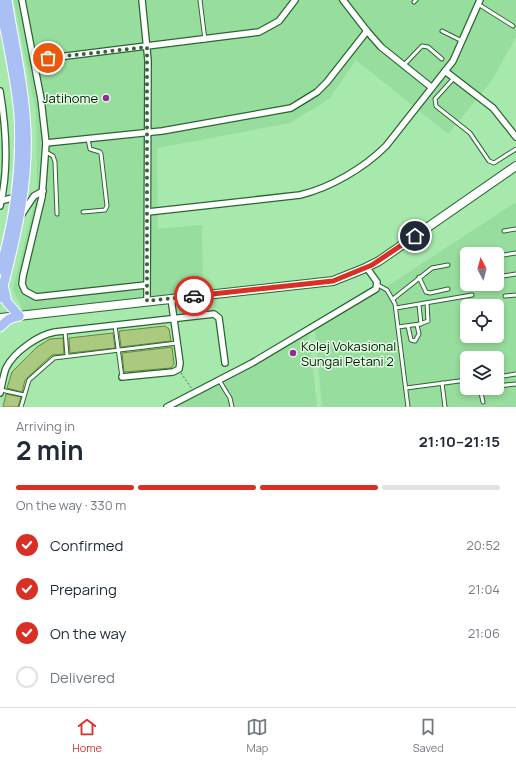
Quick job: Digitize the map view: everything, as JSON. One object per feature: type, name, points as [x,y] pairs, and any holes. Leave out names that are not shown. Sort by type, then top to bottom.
[{"type":"main road","points":[[0,298],[19,219],[25,175],[25,115],[7,0]]},
{"type":"main road","points":[[0,4],[19,114],[16,197],[1,264]]},
{"type":"main road","points":[[0,327],[9,319],[18,316],[7,302],[3,286]]},
{"type":"street","points":[[22,0],[34,60],[46,143],[43,191],[23,276],[22,284],[24,292],[36,297],[146,285]]},
{"type":"street","points":[[142,0],[147,47],[147,301]]},
{"type":"street","points":[[34,60],[249,35],[265,30],[279,21],[295,0]]},
{"type":"street","points":[[343,0],[366,31],[381,47],[431,87]]},
{"type":"street","points":[[148,212],[300,194],[328,186],[379,153],[453,61],[479,2]]},
{"type":"street","points":[[46,143],[148,132],[283,110],[298,105],[327,82],[366,31]]},
{"type":"street","points":[[445,71],[493,108],[516,137]]},
{"type":"street","points":[[0,91],[4,182],[0,203]]},
{"type":"street","points":[[0,318],[171,298],[328,282],[367,268],[513,168],[516,161]]},
{"type":"street","points":[[19,219],[27,204],[34,196],[43,191]]},
{"type":"street","points":[[0,203],[16,197]]},
{"type":"street","points":[[168,407],[288,342],[376,288],[378,286],[367,268]]},
{"type":"street","points":[[122,377],[173,372],[179,369],[180,366],[171,298]]},
{"type":"street","points":[[0,391],[8,366],[33,341],[42,335],[65,331],[214,314],[218,316],[225,363]]},
{"type":"lane","points":[[200,0],[205,40]]},
{"type":"lane","points":[[479,2],[513,26]]},
{"type":"lane","points":[[442,30],[462,41]]},
{"type":"lane","points":[[404,66],[422,46],[428,47],[442,59]]},
{"type":"lane","points":[[454,78],[435,100],[436,106],[470,133],[489,161],[494,163],[516,149]]},
{"type":"lane","points":[[83,212],[105,210],[107,206],[101,154],[100,152],[90,150],[88,139]]},
{"type":"lane","points":[[46,152],[53,156],[55,162],[57,214]]},
{"type":"lane","points":[[504,231],[516,229]]},
{"type":"lane","points":[[504,255],[516,253]]},
{"type":"lane","points":[[393,299],[418,277],[432,268],[448,265]]},
{"type":"lane","points":[[504,276],[516,274]]},
{"type":"lane","points":[[418,277],[426,292],[430,293],[448,289]]},
{"type":"lane","points":[[378,286],[387,290],[393,299],[396,308],[408,407]]},
{"type":"lane","points":[[396,308],[472,295]]},
{"type":"lane","points":[[505,296],[516,295]]},
{"type":"lane","points":[[398,327],[422,324],[428,321],[429,317],[427,303]]},
{"type":"lane","points":[[419,305],[422,324]]},
{"type":"lane","points":[[408,326],[411,340],[415,341],[419,334],[417,325]]},
{"type":"lane","points":[[115,326],[122,377]]},
{"type":"lane","points":[[65,331],[67,356]]},
{"type":"lane","points":[[21,407],[26,385],[32,377],[54,358],[177,343]]},
{"type":"lane","points":[[504,375],[516,374]]},
{"type":"lane","points":[[219,380],[230,398],[231,407]]},
{"type":"lane","points":[[406,388],[460,381]]},
{"type":"lane","points":[[442,384],[445,407]]},
{"type":"lane","points":[[504,385],[516,384]]},
{"type":"lane","points":[[0,391],[24,395]]},
{"type":"lane","points":[[482,395],[483,402]]},
{"type":"path","points":[[179,369],[196,393]]},
{"type":"shaded area","points":[[14,0],[516,0],[516,37],[492,80],[448,134],[356,60],[329,99],[290,123],[157,148],[158,229],[202,225],[203,296],[25,315],[13,289],[37,192],[36,113]]},
{"type":"shaded area","points":[[516,202],[516,407],[322,407],[315,330],[397,280]]},
{"type":"shaded area","name":"Kolej Vokasional Sungai Petani 2","points":[[309,334],[317,407],[175,407],[243,372]]},
{"type":"building","points":[[165,326],[169,329],[171,341],[121,347],[119,331]]},
{"type":"building","points":[[113,333],[115,348],[70,353],[69,338]]},
{"type":"building","points":[[63,338],[64,354],[52,355],[42,364],[25,380],[22,392],[7,388],[12,372],[37,347],[50,339]]},
{"type":"building","points":[[172,347],[174,364],[171,368],[124,372],[122,353]]},
{"type":"building","points":[[6,394],[21,397],[18,407],[3,407]]},
{"type":"way so far","points":[[48,58],[147,47],[147,301],[194,296]]},
{"type":"place","name":"Jatihome","points":[[106,98]]},
{"type":"place","name":"Kolej Vokasional Sungai Petani 2","points":[[293,353]]},
{"type":"route","points":[[194,296],[333,281],[363,270],[379,261],[415,236]]}]
